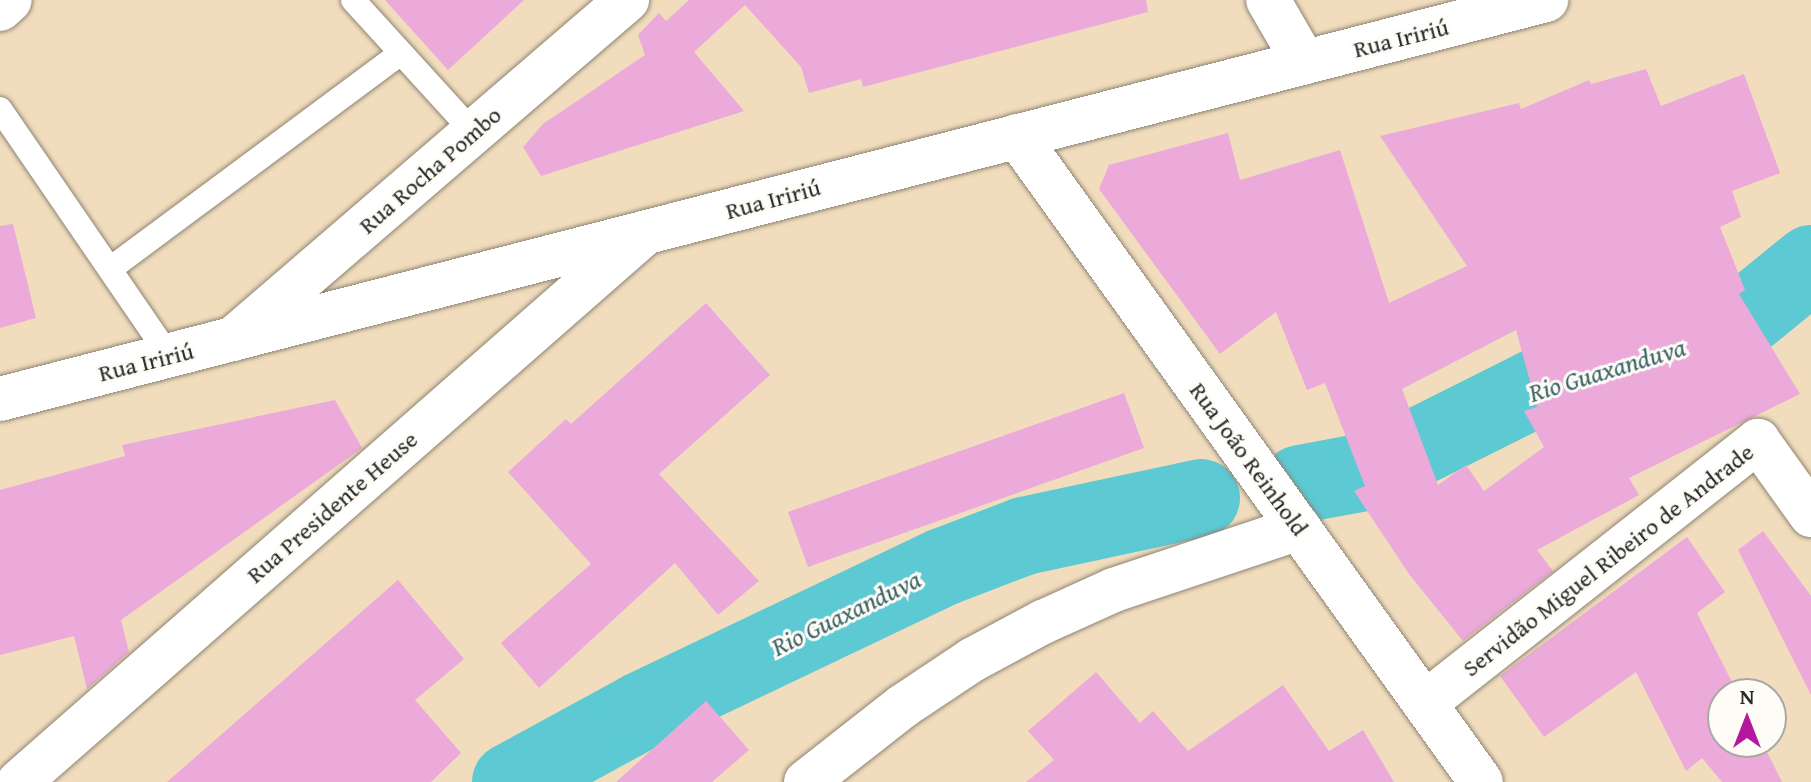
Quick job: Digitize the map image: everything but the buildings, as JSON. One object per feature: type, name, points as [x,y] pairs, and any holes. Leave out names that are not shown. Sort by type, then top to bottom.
[{"type":"street","points":[[0,9],[10,0]]},
{"type":"street","name":"Rua Rocha Pombo","points":[[233,339],[627,0]]},
{"type":"street","points":[[1268,0],[1304,62]]},
{"type":"street","name":"Rua Iririú","points":[[0,399],[1546,0]]},
{"type":"street","name":"Rua João Reinhold","points":[[1017,136],[1425,703],[1465,776]]},
{"type":"street","name":"Rua Presidente Heuse","points":[[19,782],[645,233]]},
{"type":"street","name":"Servidão Miguel Ribeiro de Andrade","points":[[1425,703],[1758,441],[1811,515]]},
{"type":"street","points":[[806,782],[903,706],[1043,622],[1114,590],[1277,498]]},
{"type":"lane","points":[[353,0],[473,132]]},
{"type":"lane","points":[[110,269],[399,54]]},
{"type":"lane","points":[[0,109],[169,356]]},
{"type":"waterway","name":"Rio Guaxanduva","points":[[1300,484],[1370,471],[1538,387],[1725,334],[1811,264]]},
{"type":"waterway","name":"Rio Guaxanduva","points":[[511,782],[641,711],[943,567],[1024,536],[1201,498]]}]
